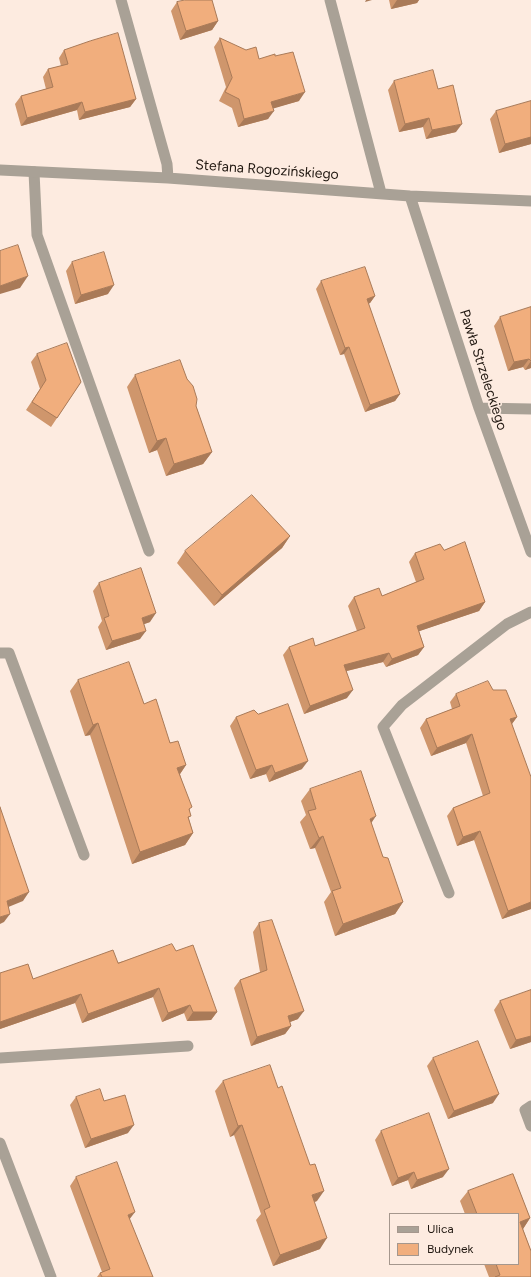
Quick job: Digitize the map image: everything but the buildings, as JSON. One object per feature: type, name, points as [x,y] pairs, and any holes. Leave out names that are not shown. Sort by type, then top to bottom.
[{"type":"street","points":[[121,0],[167,164],[168,178]]},
{"type":"street","points":[[330,0],[381,193]]},
{"type":"street","name":"Stefana Rogozińskiego","points":[[0,170],[168,178],[410,196],[531,201]]},
{"type":"street","points":[[34,172],[37,235],[149,551]]},
{"type":"street","name":"Pawła Strzeleckiego","points":[[410,196],[479,408],[531,552]]},
{"type":"street","points":[[479,408],[531,409]]},
{"type":"street","points":[[448,893],[384,727],[402,705],[507,624],[531,612]]},
{"type":"street","points":[[0,653],[9,653],[84,855]]},
{"type":"street","points":[[0,1058],[188,1046]]},
{"type":"street","points":[[531,1106],[525,1110],[531,1126]]},
{"type":"street","points":[[0,1143],[51,1277]]}]
